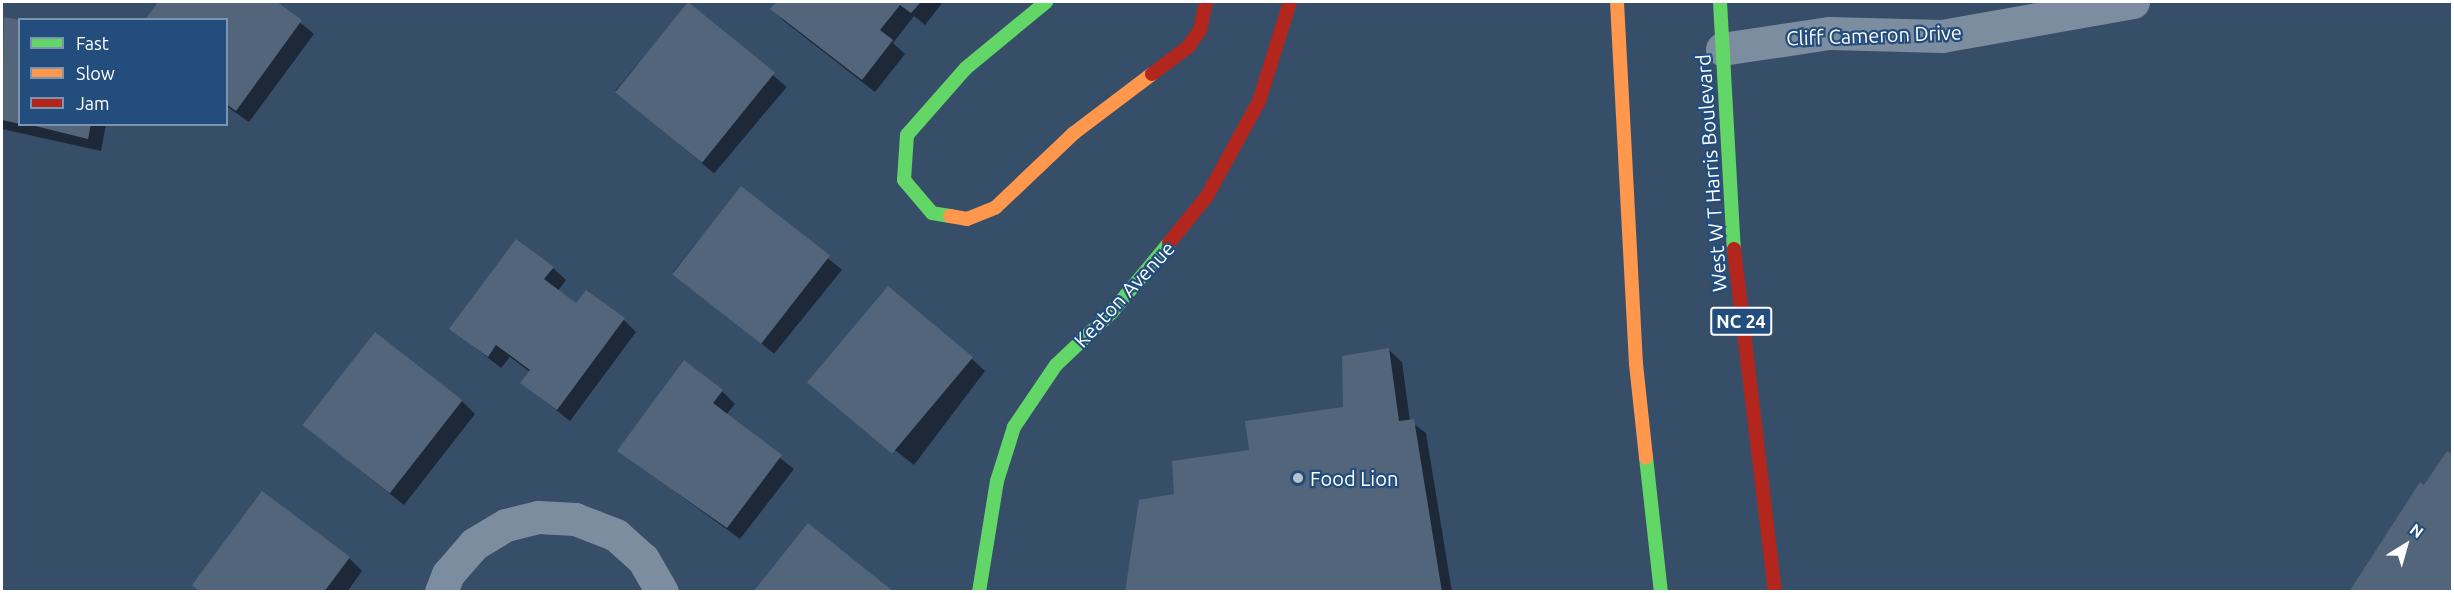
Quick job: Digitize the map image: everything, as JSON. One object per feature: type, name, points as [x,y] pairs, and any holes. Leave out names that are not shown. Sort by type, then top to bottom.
[{"type":"street","points":[[1046,2],[966,68],[907,135],[904,180],[932,213],[967,219],[996,207],[1074,133],[1188,47],[1200,30],[1206,2]]},
{"type":"street","name":"Keaton Avenue","points":[[979,591],[997,481],[1014,428],[1056,365],[1112,312],[1207,196],[1259,101],[1290,2]]},
{"type":"street","points":[[1617,2],[1636,364],[1662,591]]},
{"type":"street","name":"West W T Harris Boulevard","points":[[1720,2],[1735,263],[1775,591]]},
{"type":"street","name":"Cliff Cameron Drive","points":[[1722,49],[1829,33],[1942,36],[2133,2]]},
{"type":"street","points":[[441,591],[448,574],[474,544],[506,525],[538,517],[575,519],[616,535],[643,559],[662,591]]},
{"type":"building","points":[[158,2],[277,2],[302,20],[236,111],[228,105],[228,18],[146,18]]},
{"type":"building","points":[[688,2],[775,72],[702,163],[615,92]]},
{"type":"building","points":[[776,2],[921,2],[911,13],[900,5],[880,30],[893,40],[862,80],[770,9]]},
{"type":"building","points":[[4,17],[18,20],[18,124],[2,120]]},
{"type":"building","points":[[35,126],[91,126],[88,139]]},
{"type":"building","points":[[741,186],[830,256],[761,344],[672,274]]},
{"type":"building","points":[[516,239],[554,267],[544,279],[576,303],[586,290],[625,318],[557,410],[520,383],[530,370],[496,345],[488,357],[449,329]]},
{"type":"building","points":[[888,286],[973,357],[892,454],[807,383]]},
{"type":"building","points":[[375,332],[462,400],[390,493],[302,425]]},
{"type":"building","name":"Food Lion","points":[[1389,348],[1399,421],[1414,419],[1442,592],[1125,592],[1139,500],[1174,494],[1172,461],[1249,450],[1245,421],[1343,407],[1342,356]]},
{"type":"building","points":[[684,360],[723,390],[713,403],[782,455],[727,528],[617,451]]},
{"type":"building","points":[[2447,451],[2452,455],[2452,592],[2349,592],[2420,482],[2424,485]]},
{"type":"building","points":[[262,491],[350,557],[324,592],[200,592],[192,585]]},
{"type":"building","points":[[808,523],[894,592],[753,592]]},
{"type":"traffic: fast","points":[[950,216],[932,213],[904,180],[907,135],[966,68],[1046,2]]},
{"type":"traffic: fast","points":[[1720,2],[1734,249]]},
{"type":"traffic: fast","points":[[979,592],[997,481],[1014,427],[1056,365],[1112,312],[1169,243]]},
{"type":"traffic: fast","points":[[1646,457],[1661,592]]},
{"type":"traffic: slow","points":[[1617,2],[1636,364],[1646,457]]},
{"type":"traffic: slow","points":[[950,216],[967,219],[996,207],[1074,133],[1152,74]]},
{"type":"traffic: jam","points":[[1152,74],[1188,47],[1200,30],[1206,2]]},
{"type":"traffic: jam","points":[[1169,243],[1207,196],[1259,101],[1290,2]]},
{"type":"traffic: jam","points":[[1734,249],[1775,592]]},
{"type":"place","name":"Food Lion","points":[[1298,478]]}]
